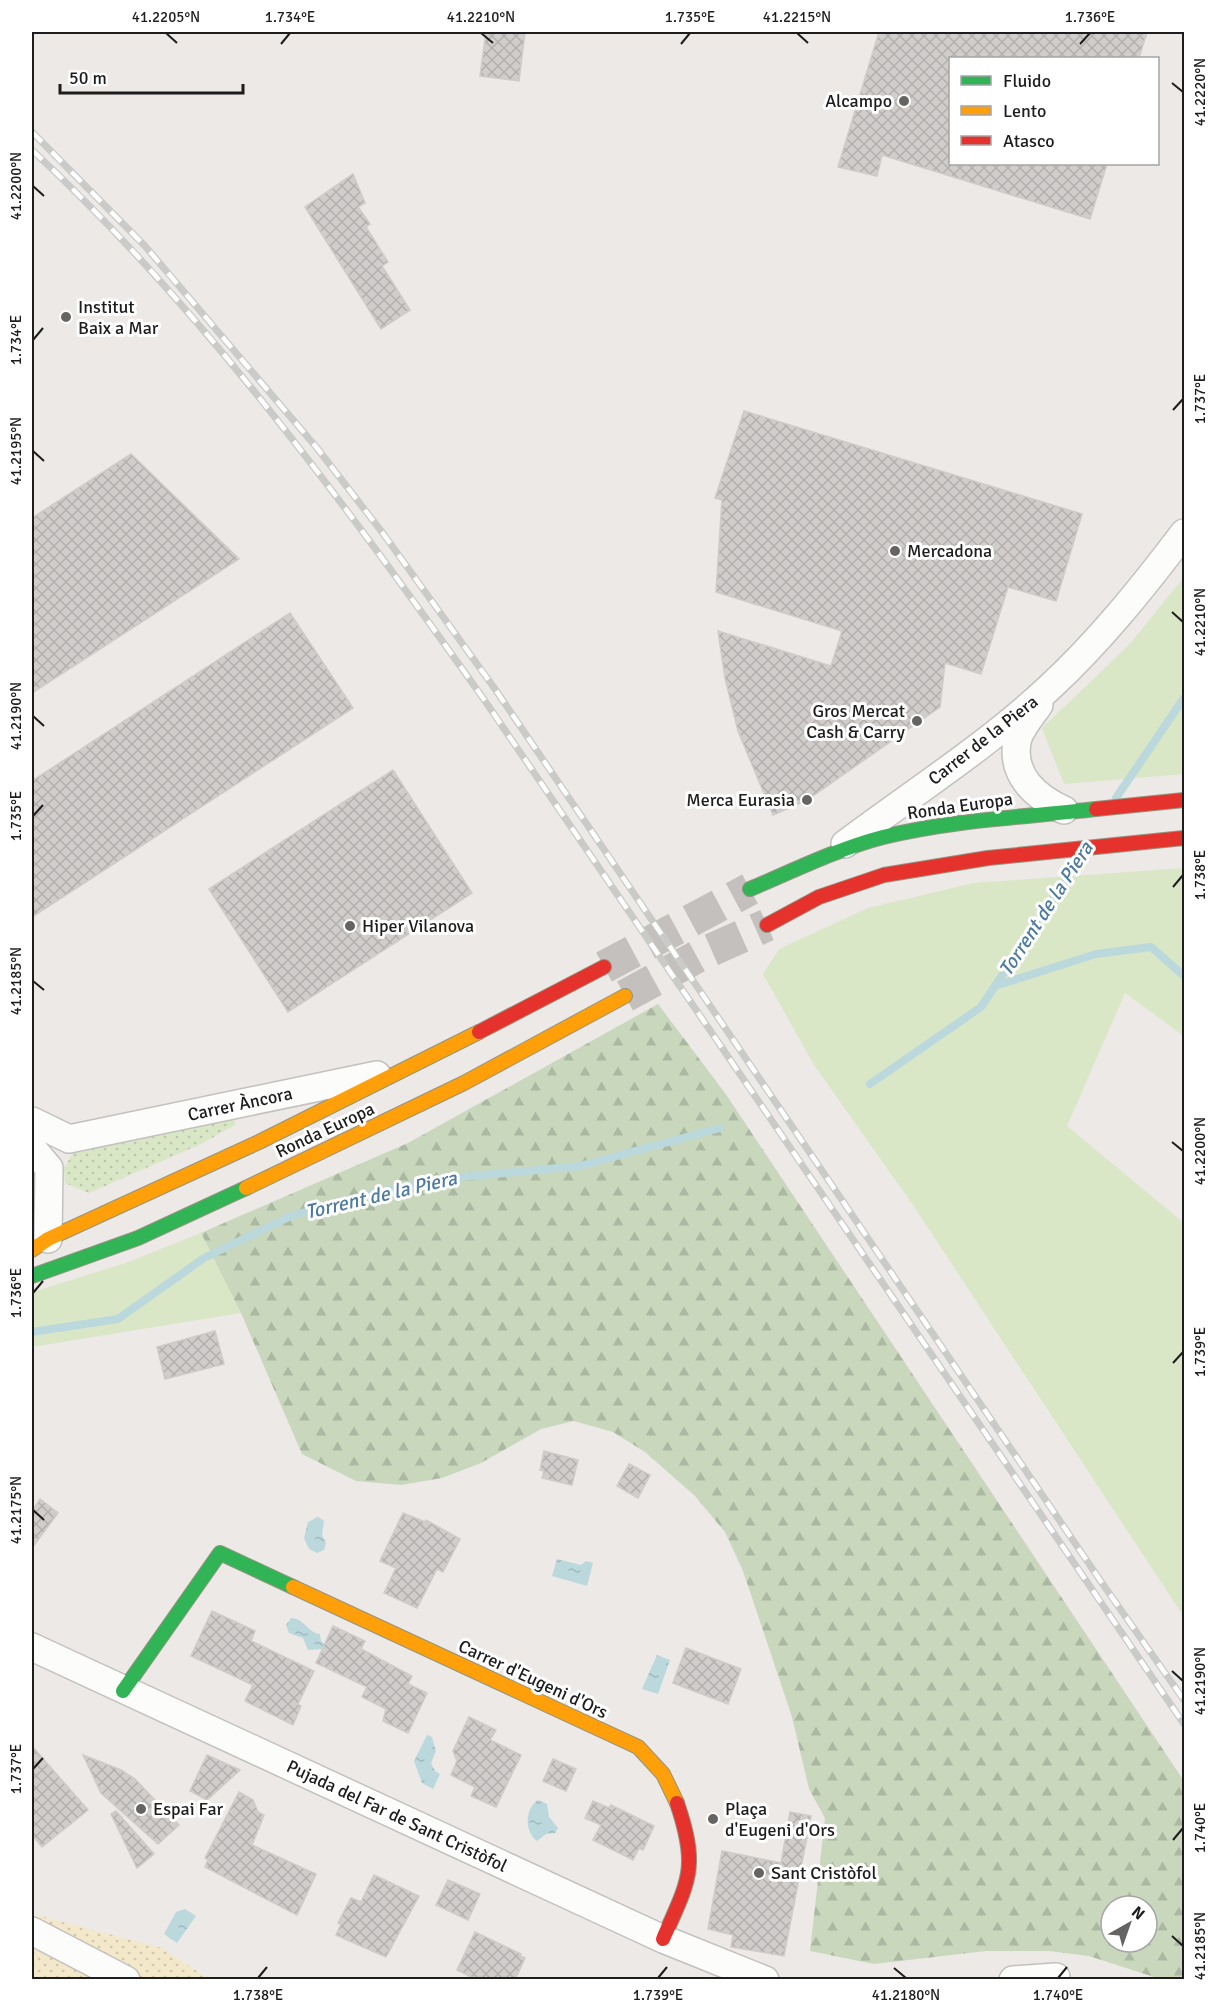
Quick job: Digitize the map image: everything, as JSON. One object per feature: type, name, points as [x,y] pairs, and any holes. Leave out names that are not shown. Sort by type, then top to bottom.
[{"type":"street","name":"Carrer de la Piera","points":[[830,855],[941,775],[1049,688],[1140,592],[1185,533]]},
{"type":"street","name":"Carrer de la Piera","points":[[1049,688],[1017,741],[1018,767],[1024,779],[1044,801],[1068,811]]},
{"type":"street","name":"Ronda Europa","points":[[750,889],[830,855],[880,838],[934,826],[1182,800]]},
{"type":"street","points":[[767,925],[819,897],[884,875],[988,858],[1185,838]]},
{"type":"street","name":"Ronda Europa","points":[[40,1244],[165,1188],[410,1068],[603,967]]},
{"type":"street","name":"Ronda Europa","points":[[32,1276],[138,1238],[304,1161],[464,1083],[625,996]]},
{"type":"street","name":"Carrer Àncora","points":[[69,1139],[410,1068]]},
{"type":"street","points":[[32,1120],[69,1139],[49,1168],[40,1244]]},
{"type":"street","points":[[32,1148],[49,1168]]},
{"type":"street","name":"Carrer d'Eugeni d'Ors","points":[[123,1691],[220,1553],[638,1747],[653,1760],[665,1775],[681,1812],[690,1852],[690,1871],[663,1939]]},
{"type":"street","name":"Pujada del Far de Sant Cristòfol","points":[[32,1647],[663,1939],[765,1980]]},
{"type":"street","points":[[32,1931],[126,1980]]},
{"type":"street","points":[[1013,1980],[1056,1977]]},
{"type":"green space","points":[[1184,577],[1184,774],[1064,784],[1042,728],[1129,645]]},
{"type":"green space","points":[[1184,868],[1184,1036],[1125,993],[1067,1126],[1184,1223],[1184,1617],[913,1205],[814,1065],[763,974],[779,949],[868,908],[974,883]]},
{"type":"green space","points":[[658,1004],[725,1093],[1184,1781],[1184,1979],[1160,1979],[1089,1956],[1049,1951],[986,1951],[874,1964],[810,1951],[825,1818],[809,1789],[792,1717],[743,1571],[725,1532],[695,1496],[645,1452],[613,1432],[574,1421],[541,1429],[481,1463],[442,1478],[401,1485],[356,1481],[302,1454],[241,1313],[201,1233],[408,1143]]},
{"type":"green space","points":[[235,1114],[235,1125],[201,1144],[89,1193],[65,1183],[64,1168],[78,1145]]},
{"type":"green space","points":[[201,1233],[241,1313],[32,1347],[32,1292],[126,1263]]},
{"type":"sand","points":[[32,1914],[162,1948],[209,1979],[32,1979]]},
{"type":"water","points":[[318,1517],[324,1521],[322,1535],[326,1543],[324,1550],[317,1553],[309,1549],[304,1538],[308,1522]]},
{"type":"water","points":[[557,1559],[581,1565],[586,1561],[593,1563],[587,1586],[552,1576]]},
{"type":"water","points":[[291,1618],[299,1620],[312,1631],[320,1634],[324,1644],[323,1649],[308,1650],[303,1638],[289,1633],[286,1625]]},
{"type":"water","points":[[657,1655],[670,1660],[658,1694],[642,1689]]},
{"type":"water","points":[[427,1735],[432,1737],[436,1751],[431,1763],[435,1771],[440,1774],[433,1789],[422,1783],[414,1761]]},
{"type":"water","points":[[538,1800],[547,1804],[549,1817],[558,1828],[555,1833],[546,1834],[537,1841],[530,1832],[528,1820],[531,1808]]},
{"type":"water","points":[[185,1909],[196,1916],[177,1943],[164,1934],[176,1912]]},
{"type":"building","points":[[486,32],[525,32],[519,81],[480,76]]},
{"type":"building","name":"Alcampo","points":[[879,32],[1147,32],[1139,57],[949,57],[949,165],[1107,165],[1090,219],[882,155],[877,176],[838,167]]},
{"type":"building","points":[[353,174],[365,203],[358,207],[370,224],[366,227],[388,262],[382,266],[410,310],[381,329],[305,207]]},
{"type":"building","name":"Mercadona","points":[[744,411],[1082,514],[1056,601],[1008,587],[981,674],[945,663],[940,707],[807,800],[773,815],[738,731],[725,678],[718,631],[831,666],[842,631],[716,592],[722,500],[715,498]]},
{"type":"building","points":[[131,454],[239,559],[32,693],[32,518]]},
{"type":"building","points":[[290,613],[353,708],[32,917],[32,781]]},
{"type":"building","points":[[393,770],[472,893],[288,1012],[209,889]]},
{"type":"building","points":[[215,1331],[224,1364],[165,1379],[157,1347]]},
{"type":"building","points":[[544,1451],[578,1460],[572,1485],[542,1478],[544,1471],[540,1470]]},
{"type":"building","points":[[629,1464],[650,1475],[638,1498],[617,1486]]},
{"type":"building","points":[[40,1499],[58,1513],[32,1548],[32,1511]]},
{"type":"building","points":[[403,1513],[425,1522],[426,1520],[460,1539],[443,1572],[437,1569],[417,1608],[384,1593],[396,1568],[380,1561]]},
{"type":"building","points":[[212,1611],[255,1631],[251,1641],[314,1671],[298,1704],[301,1706],[293,1725],[245,1701],[253,1685],[191,1656]]},
{"type":"building","points":[[333,1626],[365,1641],[361,1649],[412,1676],[408,1684],[427,1693],[408,1733],[383,1721],[386,1709],[362,1697],[367,1687],[316,1663]]},
{"type":"building","points":[[686,1648],[741,1669],[728,1704],[673,1683]]},
{"type":"building","points":[[469,1717],[496,1730],[490,1740],[521,1755],[496,1807],[471,1796],[475,1787],[451,1775],[457,1761],[453,1751]]},
{"type":"building","points":[[32,1746],[88,1810],[42,1847],[32,1835]]},
{"type":"building","name":"Espai Far","points":[[83,1755],[121,1770],[135,1779],[179,1825],[158,1844],[101,1793]]},
{"type":"building","points":[[207,1755],[240,1770],[207,1800],[190,1791]]},
{"type":"building","points":[[553,1759],[576,1769],[566,1791],[543,1781]]},
{"type":"building","points":[[239,1792],[253,1800],[258,1812],[264,1815],[252,1845],[316,1874],[297,1915],[205,1867],[208,1860],[205,1858]]},
{"type":"building","points":[[593,1801],[609,1808],[611,1805],[654,1826],[643,1850],[639,1848],[633,1860],[593,1840],[601,1825],[585,1818]]},
{"type":"building","points":[[116,1811],[154,1854],[137,1868],[111,1814]]},
{"type":"building","name":"Sant Cristòfol","points":[[790,1812],[811,1816],[784,1956],[731,1947],[733,1935],[708,1929],[722,1851],[781,1863]]},
{"type":"building","points":[[374,1875],[419,1896],[386,1957],[336,1935],[341,1924],[338,1923],[351,1898],[361,1902]]},
{"type":"building","points":[[448,1880],[480,1894],[468,1920],[436,1905]]},
{"type":"building","points":[[475,1932],[525,1958],[515,1980],[477,1980],[457,1970]]},
{"type":"waterway","name":"Torrent de la Piera","points":[[1116,798],[1184,698]]},
{"type":"waterway","name":"Torrent de la Piera","points":[[870,1084],[981,1007],[1081,857]]},
{"type":"waterway","points":[[995,986],[1096,954],[1151,947],[1184,976]]},
{"type":"waterway","name":"Torrent de la Piera","points":[[32,1332],[118,1319],[204,1258],[291,1216],[377,1192],[461,1177],[580,1166],[720,1128]]},
{"type":"tunnel","points":[[604,967],[750,889]]},
{"type":"tunnel","points":[[625,996],[702,954],[767,925]]},
{"type":"railway","points":[[32,132],[145,246],[317,448],[382,532],[495,689],[1102,1583],[1184,1700]]},
{"type":"railway","points":[[32,150],[96,212],[215,344],[326,483],[379,554],[483,698],[1184,1724]]},
{"type":"traffic: fast","points":[[750,889],[832,854],[883,837],[962,823],[1096,809]]},
{"type":"traffic: fast","points":[[32,1276],[138,1238],[246,1188]]},
{"type":"traffic: fast","points":[[123,1691],[220,1553],[293,1587]]},
{"type":"traffic: slow","points":[[246,1188],[464,1083],[625,996]]},
{"type":"traffic: slow","points":[[32,1250],[48,1239],[259,1142],[479,1032]]},
{"type":"traffic: slow","points":[[293,1587],[638,1747],[663,1774],[677,1803]]},
{"type":"traffic: jam","points":[[1096,809],[1184,800]]},
{"type":"traffic: jam","points":[[767,925],[819,897],[884,875],[988,858],[1184,838]]},
{"type":"traffic: jam","points":[[479,1032],[604,967]]},
{"type":"traffic: jam","points":[[663,1939],[685,1887],[688,1873],[688,1843],[677,1803]]},
{"type":"place","name":"Alcampo","points":[[904,101]]},
{"type":"place","name":"Institut Baix a Mar","points":[[66,317]]},
{"type":"place","name":"Mercadona","points":[[895,551]]},
{"type":"place","name":"Gros Mercat Cash & Carry","points":[[917,721]]},
{"type":"place","name":"Merca Eurasia","points":[[807,800]]},
{"type":"place","name":"Hiper Vilanova","points":[[350,926]]},
{"type":"place","name":"Espai Far","points":[[141,1809]]},
{"type":"place","name":"Plaça d'Eugeni d'Ors","points":[[713,1819]]},
{"type":"place","name":"Sant Cristòfol","points":[[759,1873]]}]
